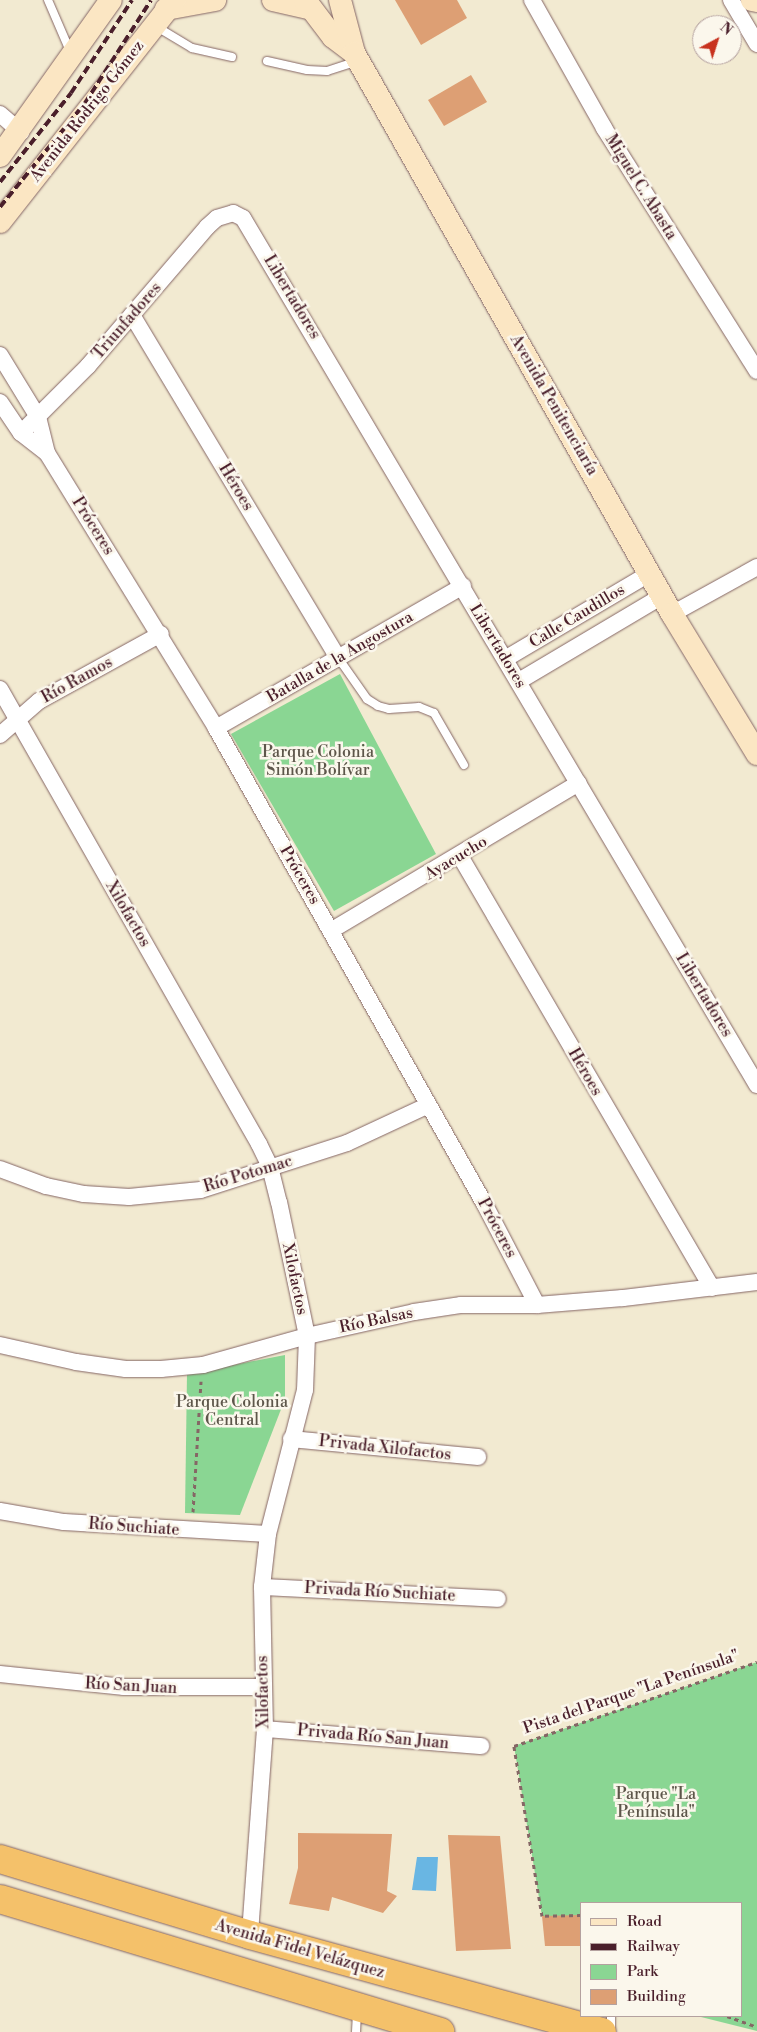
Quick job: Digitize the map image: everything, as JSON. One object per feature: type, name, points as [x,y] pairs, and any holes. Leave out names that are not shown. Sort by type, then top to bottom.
[{"type":"highway","name":"Avenida Fidel Velázquez","points":[[0,1859],[250,1935],[602,2032]]},
{"type":"highway","points":[[0,1899],[357,2019],[440,2032]]},
{"type":"street","points":[[0,156],[20,132],[73,59],[111,0]]},
{"type":"street","points":[[166,9],[215,0]]},
{"type":"street","points":[[273,0],[306,4]]},
{"type":"street","name":"Avenida Penitenciaría","points":[[340,0],[357,57],[649,574],[757,754]]},
{"type":"street","name":"Miguel C. Abasta","points":[[532,0],[604,128],[757,371]]},
{"type":"street","points":[[731,0],[757,44]]},
{"type":"street","points":[[752,0],[757,1]]},
{"type":"street","name":"Avenida Penitenciaría","points":[[306,4],[333,36],[357,57]]},
{"type":"street","name":"Avenida Rodrigo Gómez","points":[[0,222],[166,9]]},
{"type":"street","points":[[0,114],[20,132]]},
{"type":"street","name":"Triunfadores","points":[[21,433],[38,417],[132,314],[207,227],[217,218],[233,213]]},
{"type":"street","name":"Libertadores","points":[[233,213],[243,218],[252,229],[757,1085]]},
{"type":"street","name":"Héroes","points":[[132,314],[339,659]]},
{"type":"street","name":"Próceres","points":[[0,355],[38,417],[47,453],[161,634],[216,728],[332,930],[537,1305]]},
{"type":"street","name":"Próceres","points":[[0,402],[21,433],[47,453]]},
{"type":"street","name":"Calle Caudillos","points":[[519,680],[667,605],[757,567]]},
{"type":"street","name":"Calle Caudillos","points":[[505,658],[649,574]]},
{"type":"street","name":"Batalla de la Angostura","points":[[216,728],[463,586]]},
{"type":"street","name":"Río Ramos","points":[[0,735],[17,719],[67,685],[161,634]]},
{"type":"street","name":"Xilofactos","points":[[0,689],[270,1167],[308,1336],[305,1390],[268,1534],[262,1587],[265,1729],[250,1935]]},
{"type":"street","name":"Ayacucho","points":[[332,930],[460,856],[579,783]]},
{"type":"street","name":"Héroes","points":[[460,856],[712,1288]]},
{"type":"street","name":"Río Potomac","points":[[0,1169],[46,1186],[84,1194],[129,1197],[201,1190],[347,1143],[429,1105]]},
{"type":"street","name":"Río Balsas","points":[[0,1345],[126,1369],[202,1365],[308,1336],[414,1312],[461,1305],[537,1305],[757,1282]]},
{"type":"street","name":"Privada Xilofactos","points":[[291,1439],[478,1457]]},
{"type":"street","name":"Río Suchiate","points":[[0,1510],[64,1522],[268,1534]]},
{"type":"street","name":"Privada Río Suchiate","points":[[262,1587],[498,1598]]},
{"type":"street","name":"Río San Juan","points":[[0,1674],[124,1687],[263,1687]]},
{"type":"street","name":"Privada Río San Juan","points":[[265,1729],[481,1746]]},
{"type":"lane","points":[[48,0],[73,59]]},
{"type":"lane","points":[[166,9],[192,48],[232,57]]},
{"type":"lane","points":[[267,61],[307,70],[327,71],[357,57]]},
{"type":"lane","points":[[339,659],[367,699],[378,706],[389,710],[419,707],[434,713],[464,765]]},
{"type":"lane","points":[[610,2032],[611,2017]]},
{"type":"path","points":[[192,1530],[202,1365]]},
{"type":"path","name":"Pista del Parque \"La Península\"","points":[[580,1915],[542,1916],[514,1746],[757,1662]]},
{"type":"path","points":[[730,2017],[757,2027]]},
{"type":"green space","name":"Parque Colonia Simón Bolívar","points":[[340,674],[436,854],[334,911],[231,734]]},
{"type":"green space","name":"Parque Colonia Central","points":[[285,1355],[285,1399],[240,1515],[185,1513],[187,1374]]},
{"type":"green space","name":"Parque \"La Península\"","points":[[757,1662],[757,2031],[701,2017],[742,2017],[742,1902],[580,1902],[580,1916],[542,1916],[514,1746]]},
{"type":"water","points":[[417,1857],[438,1857],[436,1891],[412,1890]]},
{"type":"building","points":[[395,0],[457,0],[467,18],[421,45]]},
{"type":"building","points":[[471,75],[487,102],[444,126],[428,100]]},
{"type":"building","points":[[298,1833],[392,1834],[387,1891],[397,1896],[383,1913],[332,1897],[329,1911],[289,1904],[298,1868]]},
{"type":"building","points":[[448,1835],[500,1836],[511,1949],[456,1951]]},
{"type":"building","points":[[580,1915],[580,1946],[545,1946],[542,1916]]},
{"type":"railway","points":[[0,182],[71,93],[132,0]]},
{"type":"railway","points":[[0,207],[85,103],[151,0]]}]
